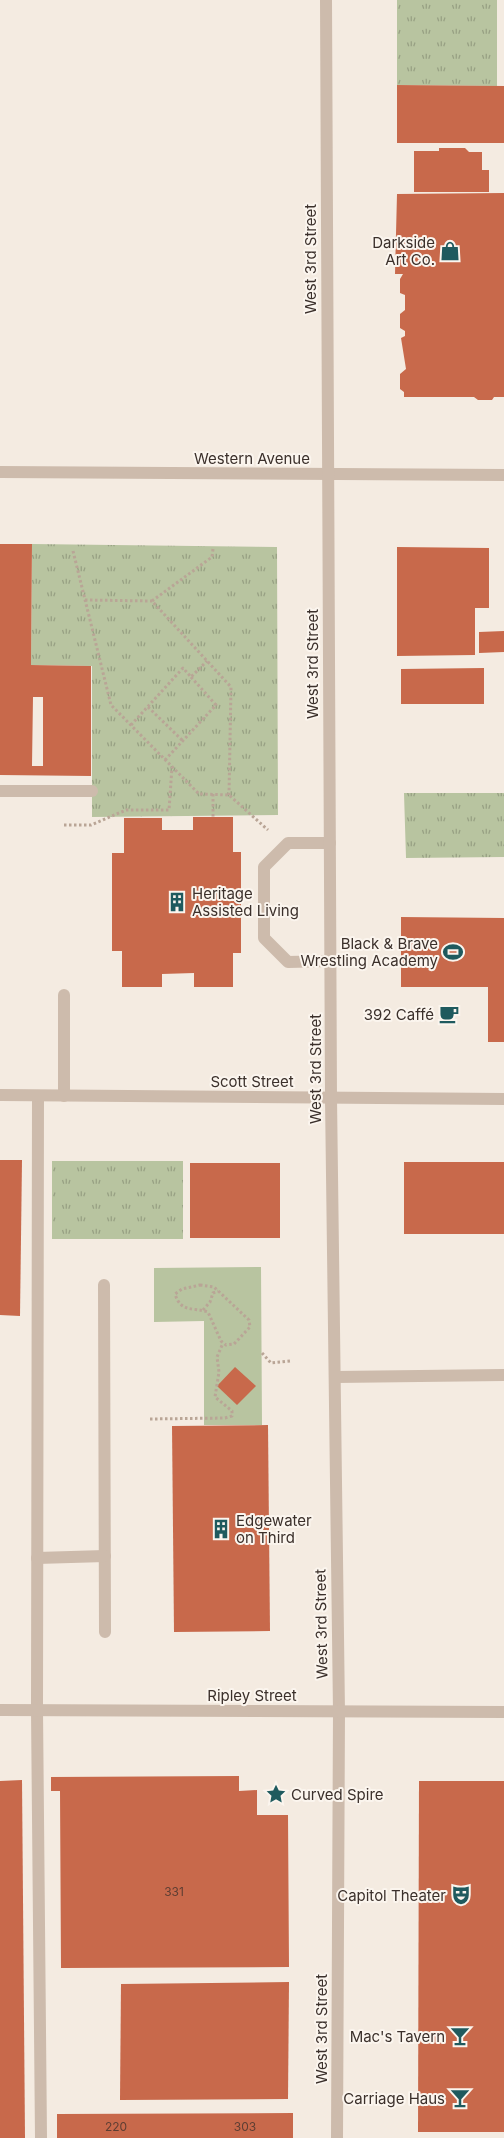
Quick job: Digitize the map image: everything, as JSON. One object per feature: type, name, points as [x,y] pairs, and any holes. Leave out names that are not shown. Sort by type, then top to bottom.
[{"type":"street","name":"West 3rd Street","points":[[326,0],[331,1098],[339,1712],[337,2138]]},
{"type":"street","name":"Western Avenue","points":[[0,472],[504,475]]},
{"type":"street","points":[[0,791],[92,791]]},
{"type":"street","points":[[330,842],[288,843],[264,867],[264,938],[288,962],[330,961]]},
{"type":"street","points":[[64,995],[64,1096]]},
{"type":"street","name":"Scott Street","points":[[0,1095],[504,1099]]},
{"type":"street","points":[[38,1096],[37,1710],[41,2138]]},
{"type":"street","points":[[104,1285],[105,1632]]},
{"type":"street","points":[[335,1377],[504,1375]]},
{"type":"street","points":[[37,1558],[105,1556]]},
{"type":"street","name":"Ripley Street","points":[[0,1710],[504,1712]]},
{"type":"path","points":[[85,600],[152,601],[212,557],[213,549]]},
{"type":"path","points":[[73,551],[111,705],[199,794],[229,795],[285,846]]},
{"type":"path","points":[[152,601],[231,687],[229,795]]},
{"type":"path","points":[[191,677],[207,661]]},
{"type":"path","points":[[131,725],[183,668],[216,705],[165,760]]},
{"type":"path","points":[[148,707],[183,741]]},
{"type":"path","points":[[64,824],[91,824],[126,810],[169,810],[172,767]]},
{"type":"path","points":[[213,794],[213,817]]},
{"type":"path","points":[[200,1285],[214,1287],[218,1292],[249,1320],[250,1327],[234,1344],[226,1345],[223,1342],[216,1326],[210,1321],[208,1312],[185,1309],[178,1303],[175,1294],[182,1289],[200,1285]]},
{"type":"path","points":[[202,1310],[210,1302],[213,1293],[218,1292]]},
{"type":"path","points":[[150,1419],[225,1418],[232,1416],[232,1411],[216,1397],[219,1372],[216,1357],[223,1342]]},
{"type":"path","points":[[262,1353],[271,1363],[291,1361]]},
{"type":"green space","points":[[397,0],[497,0],[497,86],[397,85]]},
{"type":"green space","points":[[32,544],[277,547],[278,815],[92,817],[92,666],[31,665]]},
{"type":"green space","points":[[404,793],[504,793],[504,857],[406,858]]},
{"type":"green space","points":[[52,1161],[183,1161],[183,1239],[52,1239]]},
{"type":"green space","points":[[261,1267],[262,1425],[204,1425],[204,1321],[154,1322],[154,1268]]},
{"type":"building","points":[[397,85],[504,86],[504,143],[397,143]]},
{"type":"building","points":[[439,148],[465,148],[469,152],[482,152],[482,170],[489,170],[489,192],[414,192],[414,151],[439,151]]},
{"type":"building","points":[[504,193],[504,397],[494,397],[492,400],[478,400],[474,397],[404,397],[404,392],[400,389],[400,374],[406,369],[401,338],[405,336],[405,331],[400,328],[400,314],[405,310],[405,295],[400,293],[400,279],[403,274],[395,274],[397,194]]},
{"type":"building","points":[[0,544],[32,544],[31,665],[91,666],[91,776],[0,775]],"holes":[[[33,697],[43,697],[43,766],[32,766]]]},
{"type":"building","points":[[397,547],[489,548],[489,608],[475,608],[475,655],[397,656]]},
{"type":"building","points":[[504,631],[504,652],[479,653],[479,632]]},
{"type":"building","points":[[484,668],[484,704],[401,704],[401,669]]},
{"type":"building","name":"Heritage Assisted Living","points":[[193,817],[233,817],[233,852],[241,852],[241,953],[233,953],[233,987],[194,987],[194,973],[162,974],[162,987],[122,987],[122,951],[112,951],[112,853],[124,853],[124,818],[162,818],[162,830],[193,830]]},
{"type":"building","name":"Black & Brave Wrestling Academy","points":[[401,917],[504,918],[504,1042],[488,1042],[488,987],[401,987]]},
{"type":"building","points":[[0,1160],[22,1160],[20,1316],[0,1315]]},
{"type":"building","points":[[404,1162],[504,1162],[504,1234],[404,1234]]},
{"type":"building","points":[[190,1163],[280,1163],[280,1238],[190,1238]]},
{"type":"building","points":[[235,1367],[256,1386],[237,1405],[217,1386]]},
{"type":"building","name":"Edgewater on Third","points":[[268,1425],[270,1631],[174,1632],[172,1426]]},
{"type":"building","points":[[239,1776],[239,1791],[257,1790],[257,1815],[288,1815],[289,1967],[61,1968],[60,1791],[51,1791],[51,1777]]},
{"type":"building","points":[[22,1780],[25,2138],[0,2138],[0,1781]]},
{"type":"building","name":"Capitol Theater","points":[[419,1781],[504,1781],[504,2132],[418,2132]]},
{"type":"building","points":[[289,1982],[288,2099],[120,2100],[121,1984]]},
{"type":"building","points":[[293,2113],[293,2138],[57,2138],[57,2114]]},
{"type":"place","name":"Darkside Art Co.","points":[[450,251]]},
{"type":"place","name":"Heritage Assisted Living","points":[[177,902]]},
{"type":"place","name":"Black & Brave Wrestling Academy","points":[[453,952]]},
{"type":"place","name":"392 Caffé","points":[[449,1014]]},
{"type":"place","name":"Edgewater on Third","points":[[221,1529]]},
{"type":"place","name":"Curved Spire","points":[[276,1794]]},
{"type":"place","name":"Capitol Theater","points":[[461,1895]]},
{"type":"place","name":"Mac's Tavern","points":[[460,2036]]},
{"type":"place","name":"Carriage Haus","points":[[460,2098]]}]
